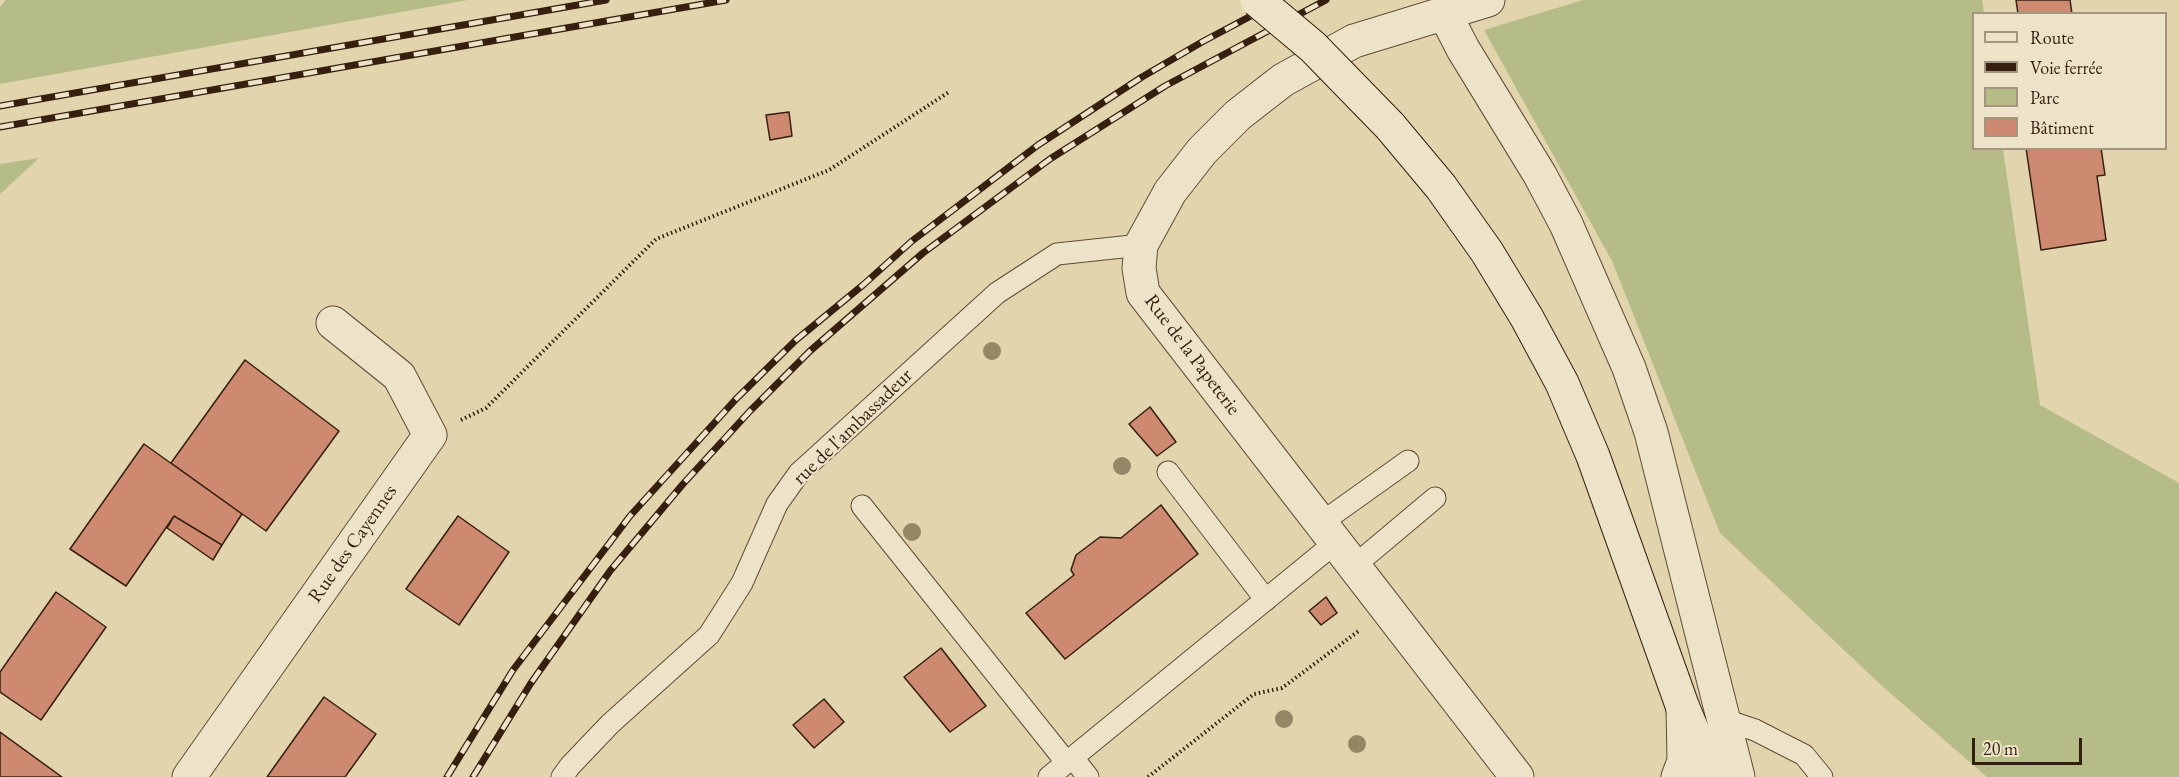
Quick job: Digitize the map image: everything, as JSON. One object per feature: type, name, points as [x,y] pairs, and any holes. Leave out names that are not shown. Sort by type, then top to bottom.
[{"type":"street","points":[[1257,0],[1313,47],[1390,126],[1442,187],[1527,318],[1562,383],[1593,456],[1683,708],[1712,777]]},
{"type":"street","name":"Rue de la Papeterie","points":[[1488,0],[1354,41],[1282,80],[1238,115],[1202,151],[1170,192],[1141,246],[1140,268],[1143,293],[1517,777]]},
{"type":"street","points":[[1445,14],[1463,49],[1540,175],[1566,224],[1629,369],[1651,432],[1738,777]]},
{"type":"street","points":[[333,323],[399,376],[430,435]]},
{"type":"street","name":"Rue des Cayennes","points":[[189,777],[430,435]]},
{"type":"street","points":[[1678,777],[1684,761],[1683,708]]},
{"type":"street","points":[[1683,708],[1696,777]]},
{"type":"lane","name":"rue de l'ambassadeur","points":[[562,777],[610,724],[710,635],[742,583],[777,504],[799,473],[997,293],[1057,255],[1141,246]]},
{"type":"lane","points":[[1049,777],[1337,544],[1408,461]]},
{"type":"lane","points":[[1168,472],[1266,600]]},
{"type":"lane","points":[[1337,544],[1435,498]]},
{"type":"lane","points":[[862,506],[1070,760],[1088,777]]},
{"type":"lane","points":[[1722,719],[1755,730],[1804,755],[1822,777]]},
{"type":"path","points":[[430,435],[486,408],[656,239],[829,170],[949,92]]},
{"type":"path","points":[[1148,777],[1254,694],[1282,688],[1329,651],[1388,610]]},
{"type":"green space","points":[[6,0],[468,0],[0,84],[0,7]]},
{"type":"green space","points":[[1583,0],[1982,0],[1984,12],[1972,12],[1972,150],[2003,150],[2040,405],[2179,483],[2179,777],[1987,777],[1881,685],[1720,533],[1612,261],[1484,30]]},
{"type":"green space","points":[[39,158],[0,194],[0,164]]},
{"type":"building","points":[[2016,0],[2070,0],[2072,12],[2018,12]]},
{"type":"building","points":[[789,112],[792,136],[770,140],[766,115]]},
{"type":"building","points":[[2026,150],[2101,150],[2105,175],[2097,176],[2106,240],[2041,250]]},
{"type":"building","points":[[245,360],[339,431],[266,531],[171,463]]},
{"type":"building","points":[[1150,407],[1176,442],[1157,456],[1129,424]]},
{"type":"building","points":[[144,444],[242,514],[222,545],[174,516],[126,586],[70,549]]},
{"type":"building","points":[[1161,505],[1198,554],[1065,659],[1026,613],[1074,575],[1071,570],[1076,555],[1100,537],[1121,538]]},
{"type":"building","points":[[174,516],[222,545],[213,560],[167,528]]},
{"type":"building","points":[[458,516],[509,552],[459,625],[406,589]]},
{"type":"building","points":[[56,592],[106,627],[41,720],[0,692],[0,672]]},
{"type":"building","points":[[1326,597],[1337,613],[1321,625],[1309,611]]},
{"type":"building","points":[[941,648],[986,706],[950,732],[904,677]]},
{"type":"building","points":[[324,697],[376,734],[345,777],[267,777]]},
{"type":"building","points":[[824,699],[844,722],[814,748],[793,725]]},
{"type":"building","points":[[0,732],[62,777],[0,777]]},
{"type":"railway","points":[[0,106],[606,0]]},
{"type":"railway","points":[[0,127],[726,0]]},
{"type":"railway","points":[[447,777],[513,670],[630,516],[736,399],[796,340],[912,241],[1038,145],[1142,77],[1281,0]]},
{"type":"railway","points":[[473,777],[531,683],[610,571],[683,484],[750,411],[810,351],[923,253],[1050,159],[1165,86],[1326,0]]}]
